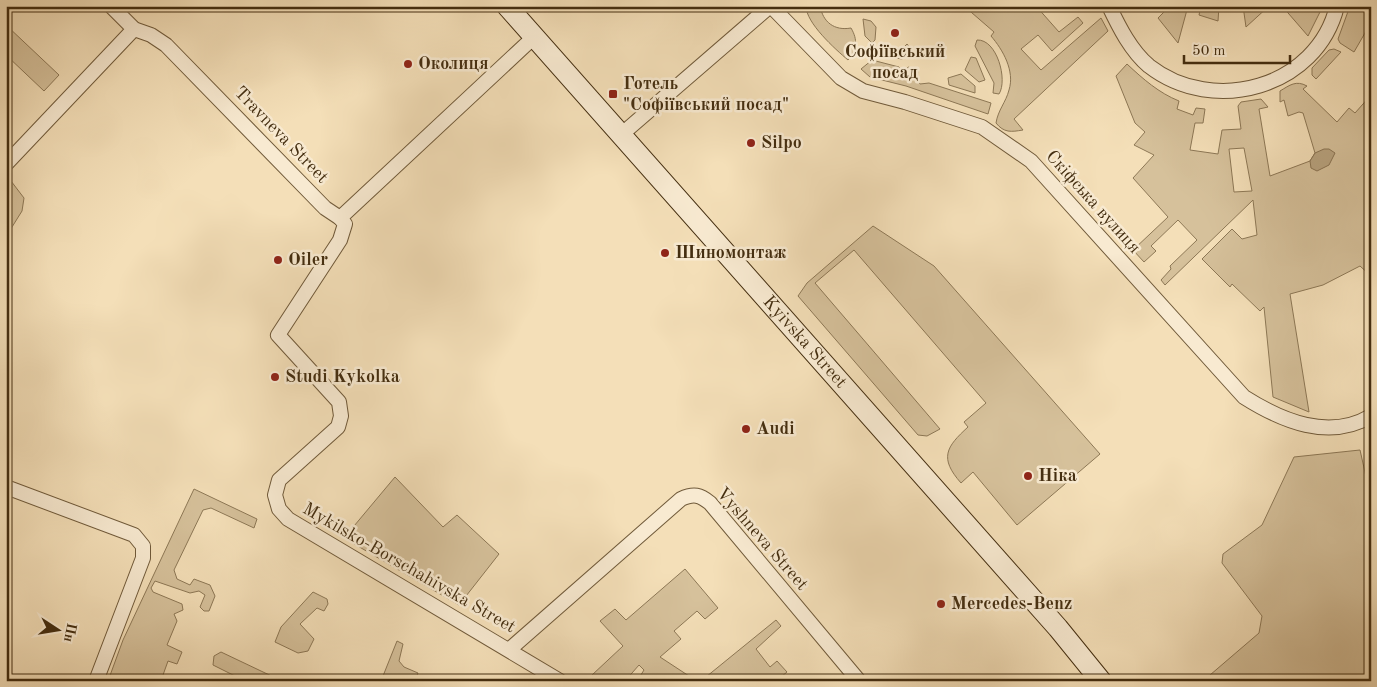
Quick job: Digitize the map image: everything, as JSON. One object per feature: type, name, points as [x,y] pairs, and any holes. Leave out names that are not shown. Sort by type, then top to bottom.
[{"type":"main road","name":"Kyivska Street","points":[[506,6],[622,134],[767,302],[1058,628],[1100,681]]},
{"type":"street","points":[[6,164],[134,29],[111,6]]},
{"type":"street","points":[[622,134],[770,6]]},
{"type":"street","name":"Скіфська вулиця","points":[[770,6],[841,78],[863,91],[905,102],[982,127],[1030,161],[1244,397],[1272,414],[1317,428],[1336,428],[1362,422],[1371,416]]},
{"type":"street","points":[[1109,6],[1124,36],[1148,65],[1173,81],[1200,89],[1234,92],[1254,89],[1278,79],[1298,65],[1319,43],[1335,15],[1337,6]]},
{"type":"street","name":"Travneva Street","points":[[134,29],[151,35],[166,45],[326,208],[340,218]]},
{"type":"street","points":[[340,218],[534,37]]},
{"type":"street","name":"Mykilsko-Borschahivska Street","points":[[340,218],[345,224],[340,240],[278,335],[339,402],[341,416],[338,427],[279,480],[275,495],[279,510],[288,519],[510,649],[560,681]]},
{"type":"street","points":[[6,487],[134,535],[143,546],[143,558],[96,681]]},
{"type":"street","name":"Vyshneva Street","points":[[510,649],[681,498],[690,495],[700,496],[710,504],[859,681]]},
{"type":"shaded area","points":[[806,6],[820,6],[821,12],[830,24],[839,28],[851,28],[856,44],[848,60],[816,28],[807,13]]},
{"type":"shaded area","points":[[964,6],[1036,6],[1059,32],[1078,17],[1083,23],[1052,51],[1038,35],[1021,49],[1041,70],[1101,18],[1108,31],[1014,119],[1023,130],[1008,131],[1002,129],[996,123],[998,114],[1008,94],[1010,83],[1007,61],[991,36],[994,32]]},
{"type":"shaded area","points":[[1170,6],[1188,6],[1178,43],[1158,18]]},
{"type":"shaded area","points":[[1201,6],[1219,6],[1218,21],[1199,15]]},
{"type":"shaded area","points":[[1243,6],[1269,6],[1246,27]]},
{"type":"shaded area","points":[[1282,6],[1323,6],[1308,36]]},
{"type":"shaded area","points":[[1350,6],[1371,6],[1371,26],[1369,26],[1354,52],[1340,43],[1338,39]]},
{"type":"shaded area","points":[[863,19],[871,21],[876,27],[875,40],[872,43],[865,36]]},
{"type":"shaded area","points":[[6,25],[59,75],[44,91],[6,55]]},
{"type":"shaded area","points":[[977,40],[984,41],[990,46],[999,61],[1002,80],[999,94],[993,93],[994,83],[975,46]]},
{"type":"shaded area","points":[[907,44],[914,52],[902,59],[885,56],[880,50],[882,48],[899,52]]},
{"type":"shaded area","points":[[1334,49],[1341,52],[1316,79],[1312,75],[1312,68],[1329,50]]},
{"type":"shaded area","points":[[971,57],[976,58],[985,80],[979,82],[965,70]]},
{"type":"shaded area","points":[[872,60],[899,67],[901,73],[905,72],[908,67],[918,70],[917,80],[920,84],[929,83],[991,103],[988,114],[906,86],[870,77],[861,69]]},
{"type":"shaded area","points":[[1127,64],[1152,85],[1179,101],[1177,109],[1193,115],[1196,108],[1205,109],[1203,123],[1195,123],[1190,150],[1218,154],[1222,130],[1241,129],[1238,106],[1241,102],[1261,99],[1268,107],[1259,109],[1270,176],[1310,161],[1315,153],[1303,113],[1299,112],[1288,116],[1284,100],[1280,102],[1280,91],[1296,83],[1307,86],[1303,89],[1337,122],[1349,108],[1355,113],[1371,95],[1371,276],[1360,266],[1323,285],[1290,294],[1309,412],[1273,397],[1264,307],[1260,311],[1232,284],[1230,287],[1202,259],[1232,229],[1242,239],[1257,235],[1253,200],[1165,285],[1161,280],[1171,269],[1170,266],[1197,240],[1178,220],[1151,246],[1156,251],[1144,262],[1133,250],[1168,217],[1133,178],[1154,155],[1134,145],[1145,132],[1135,123],[1116,76]],"holes":[[[1244,148],[1252,191],[1234,192],[1229,149]]]},
{"type":"shaded area","points":[[961,74],[975,86],[975,93],[949,85],[948,78]]},
{"type":"shaded area","points":[[1329,149],[1335,153],[1329,165],[1317,171],[1311,168],[1310,161],[1315,153]]},
{"type":"shaded area","points":[[11,181],[24,198],[22,211],[7,235],[6,186]]},
{"type":"shaded area","points":[[873,226],[934,266],[1100,454],[1017,525],[973,472],[961,483],[950,467],[948,460],[950,447],[968,427],[964,422],[986,403],[854,250],[815,283],[940,429],[927,436],[918,435],[798,296],[807,283]]},
{"type":"shaded area","points":[[1360,450],[1371,499],[1371,681],[1203,681],[1259,633],[1262,616],[1222,563],[1223,554],[1262,525],[1294,457]]},
{"type":"shaded area","points":[[395,477],[443,527],[457,515],[499,554],[459,605],[344,538]]},
{"type":"shaded area","points":[[194,489],[257,519],[254,528],[211,508],[203,510],[174,570],[177,579],[190,585],[194,579],[210,585],[215,596],[209,611],[204,611],[200,607],[205,595],[199,591],[190,593],[155,581],[151,588],[153,592],[182,604],[183,610],[174,614],[177,621],[167,645],[182,652],[177,664],[168,661],[163,675],[168,677],[167,681],[108,681],[123,640]]},
{"type":"shaded area","points":[[685,569],[718,608],[705,619],[697,611],[674,631],[681,639],[660,657],[689,676],[686,681],[637,681],[644,670],[639,665],[625,681],[602,681],[592,675],[623,646],[600,621],[615,609],[626,620]]},
{"type":"shaded area","points":[[313,592],[327,599],[328,604],[324,611],[317,608],[300,624],[314,639],[308,651],[298,653],[275,642],[281,627]]},
{"type":"shaded area","points":[[776,620],[781,626],[756,649],[770,667],[777,661],[787,672],[776,681],[701,681]]},
{"type":"shaded area","points":[[397,641],[403,644],[399,661],[404,667],[418,673],[415,681],[381,681]]},
{"type":"shaded area","points":[[221,652],[282,681],[245,681],[213,665],[214,656]]},
{"type":"place","name":"Софіївський посад","points":[[895,33]]},
{"type":"place","name":"Околиця","points":[[408,64]]},
{"type":"place","name":"Готель \"Софіївський посад\"","points":[[613,94]]},
{"type":"place","name":"Silpo","points":[[751,143]]},
{"type":"place","name":"Шиномонтаж","points":[[665,253]]},
{"type":"place","name":"Oiler","points":[[278,260]]},
{"type":"place","name":"Studi Kykolka","points":[[275,377]]},
{"type":"place","name":"Audi","points":[[746,429]]},
{"type":"place","name":"Ніка","points":[[1028,476]]},
{"type":"place","name":"Mercedes-Benz","points":[[941,604]]}]
